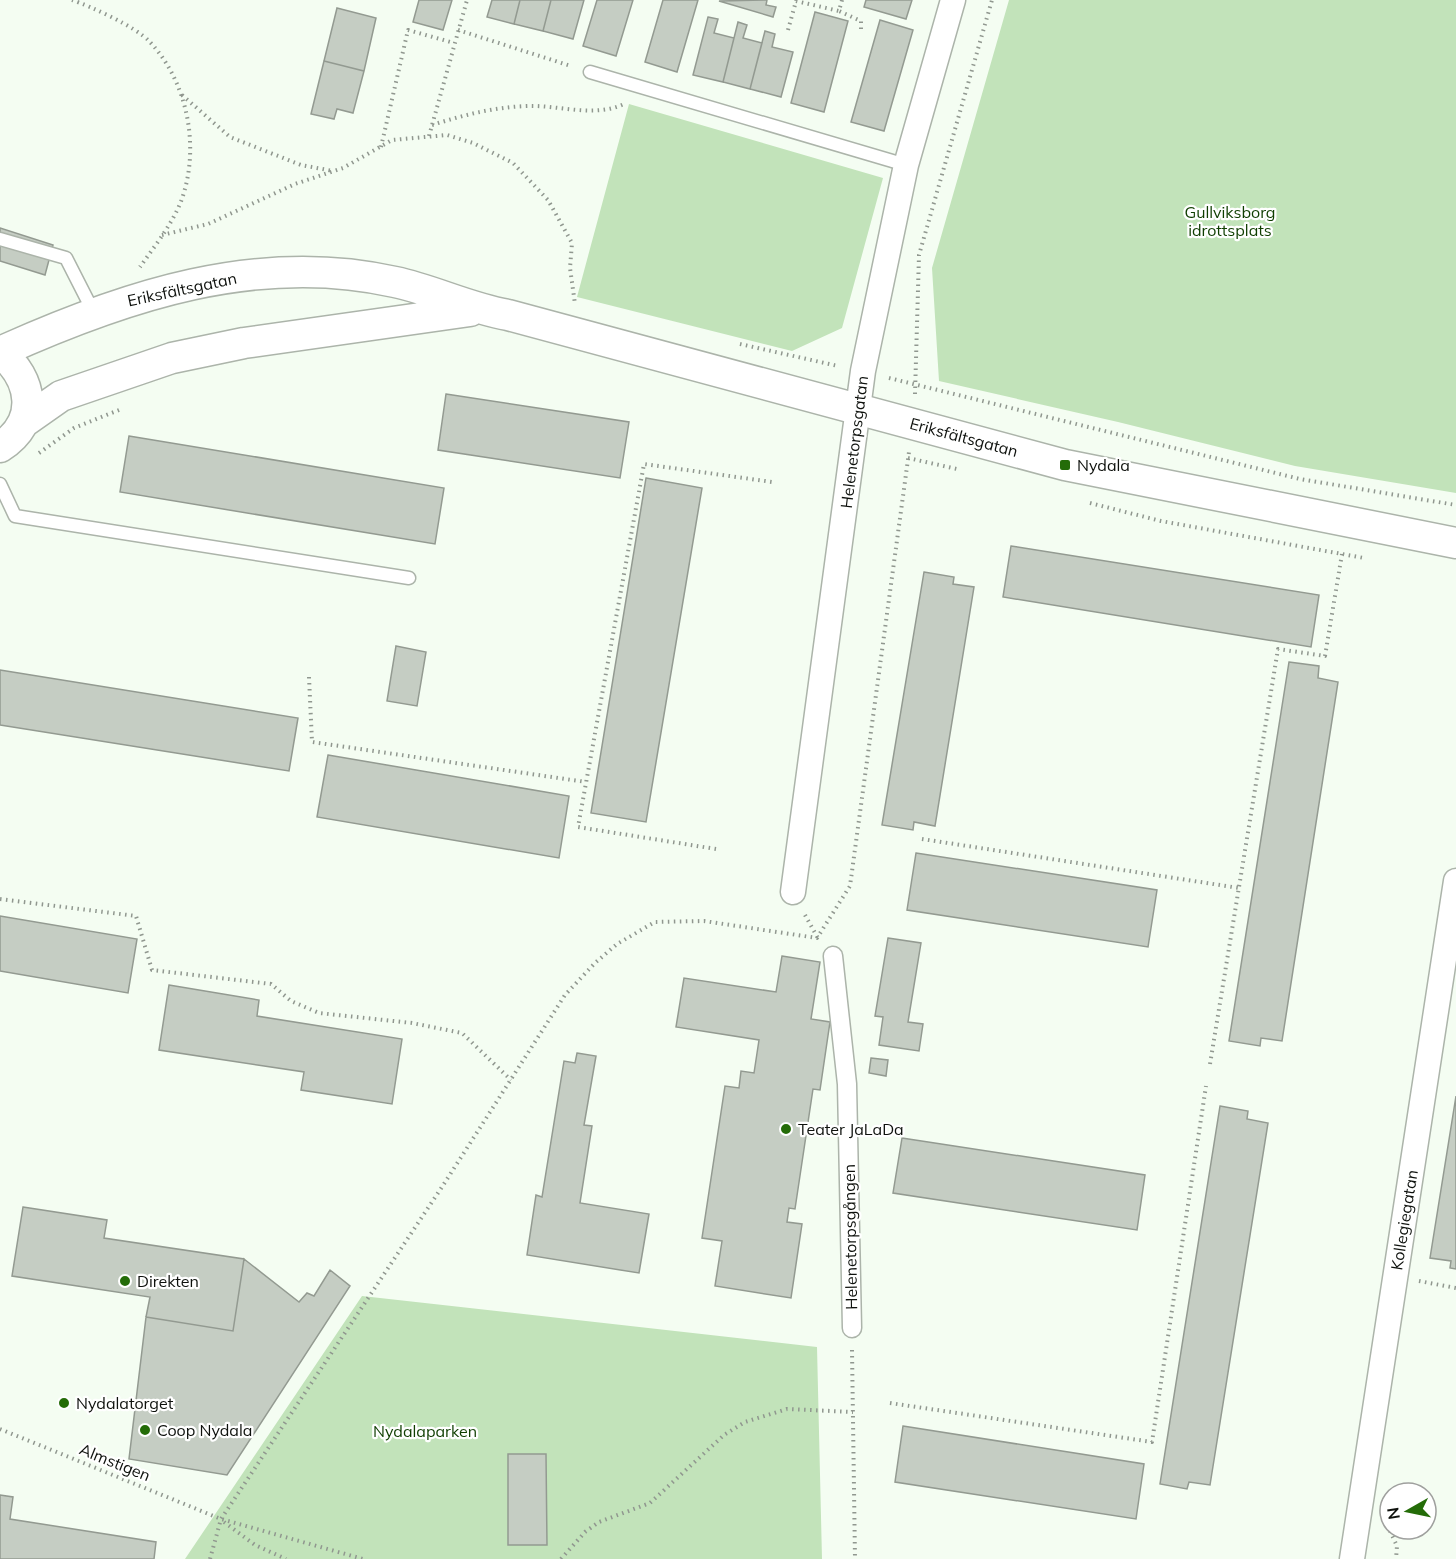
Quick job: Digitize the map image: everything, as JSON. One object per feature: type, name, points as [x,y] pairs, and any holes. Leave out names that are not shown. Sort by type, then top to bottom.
[{"type":"street","name":"Helenetorpsgatan","points":[[794,892],[863,371],[906,165],[953,0]]},
{"type":"street","name":"Eriksfältsgatan","points":[[0,352],[115,304],[213,279],[301,270],[395,282],[477,310],[508,315],[1126,479],[1456,543]]},
{"type":"street","name":"Eriksfältsgatan","points":[[0,447],[11,440],[24,422],[61,396],[172,358],[254,341],[477,310]]},
{"type":"street","points":[[0,352],[16,365],[25,382],[28,402],[24,422]]},
{"type":"street","name":"Kollegiegatan","points":[[1352,1559],[1456,881]]},
{"type":"street","name":"Helenetorpsgången","points":[[833,956],[848,1084],[852,1328]]},
{"type":"lane","points":[[590,72],[906,165]]},
{"type":"lane","points":[[0,239],[66,258],[94,313]]},
{"type":"lane","points":[[0,484],[15,516],[409,578]]},
{"type":"path","points":[[72,0],[91,7],[148,39],[178,82],[182,95],[190,140],[190,171],[179,205],[139,268]]},
{"type":"path","points":[[429,136],[466,0]]},
{"type":"path","points":[[788,30],[796,0],[839,11],[861,21],[861,33]]},
{"type":"path","points":[[839,11],[842,0]]},
{"type":"path","points":[[818,938],[850,886],[913,423],[919,255],[992,0]]},
{"type":"path","points":[[381,147],[408,30],[454,42]]},
{"type":"path","points":[[458,30],[590,72]]},
{"type":"path","points":[[432,125],[462,114],[500,108],[530,106],[593,111],[620,106],[648,89]]},
{"type":"path","points":[[182,95],[230,137],[301,165],[334,171]]},
{"type":"path","points":[[162,235],[208,224],[295,184],[334,171],[392,140],[447,135],[496,152],[513,163],[548,200],[572,243],[570,268],[575,304],[564,300]]},
{"type":"path","points":[[739,344],[863,371],[1300,479],[1456,505]]},
{"type":"path","points":[[37,455],[74,428],[128,407]]},
{"type":"path","points":[[908,458],[958,470]]},
{"type":"path","points":[[716,849],[578,827],[644,464],[772,482]]},
{"type":"path","points":[[1084,501],[1161,521],[1365,558]]},
{"type":"path","points":[[1210,1064],[1278,649],[1325,656],[1342,554]]},
{"type":"path","points":[[309,678],[312,742],[586,782]]},
{"type":"path","points":[[922,839],[1239,888]]},
{"type":"path","points":[[794,892],[818,938],[833,956]]},
{"type":"path","points":[[0,900],[136,916],[152,970],[271,984],[291,1001],[319,1013],[412,1023],[462,1033],[511,1080]]},
{"type":"path","points":[[210,1559],[221,1520],[328,1362],[566,995],[595,963],[617,944],[655,922],[704,921],[818,938]]},
{"type":"path","points":[[890,1403],[1152,1442],[1206,1086]]},
{"type":"path","points":[[1415,1281],[1456,1288]]},
{"type":"path","name":"Helenetorpsgången","points":[[852,1328],[855,1559]]},
{"type":"path","points":[[561,1559],[585,1532],[599,1522],[650,1503],[724,1435],[745,1422],[788,1409],[853,1412]]},
{"type":"path","name":"Almstigen","points":[[0,1429],[221,1520]]},
{"type":"path","points":[[221,1520],[255,1545],[286,1559]]},
{"type":"path","points":[[221,1520],[363,1559]]},
{"type":"green space","name":"Gullviksborg idrottsplats","points":[[1009,0],[1456,0],[1456,493],[1295,466],[939,381],[932,268]]},
{"type":"green space","points":[[629,104],[883,178],[842,328],[792,351],[577,297]]},
{"type":"green space","name":"Nydalaparken","points":[[362,1296],[817,1347],[822,1559],[185,1559]]},
{"type":"building","points":[[419,0],[452,0],[443,30],[413,22]]},
{"type":"building","points":[[492,0],[520,0],[514,24],[487,17]]},
{"type":"building","points":[[520,0],[551,0],[543,31],[514,24]]},
{"type":"building","points":[[551,0],[584,0],[573,39],[543,31]]},
{"type":"building","points":[[597,0],[633,0],[616,56],[583,46]]},
{"type":"building","points":[[663,0],[698,0],[677,72],[645,62]]},
{"type":"building","points":[[767,0],[766,5],[776,7],[773,17],[719,1]]},
{"type":"building","points":[[866,0],[912,0],[906,19],[864,7]]},
{"type":"building","points":[[337,8],[376,18],[364,71],[324,61]]},
{"type":"building","points":[[815,12],[848,21],[824,112],[791,103]]},
{"type":"building","points":[[708,17],[718,19],[714,33],[734,38],[723,82],[693,75]]},
{"type":"building","points":[[880,20],[913,30],[884,131],[851,122]]},
{"type":"building","points":[[738,22],[747,25],[743,38],[762,43],[750,89],[723,82]]},
{"type":"building","points":[[765,31],[775,34],[772,47],[793,52],[781,97],[750,89]]},
{"type":"building","points":[[324,61],[364,71],[353,113],[337,109],[334,119],[311,114]]},
{"type":"building","points":[[0,228],[53,245],[45,275],[0,261]]},
{"type":"building","points":[[446,394],[629,422],[620,478],[438,450]]},
{"type":"building","points":[[129,436],[444,488],[435,544],[120,492]]},
{"type":"building","points":[[646,478],[702,488],[646,822],[591,813]]},
{"type":"building","points":[[1011,546],[1319,595],[1311,647],[1003,597]]},
{"type":"building","points":[[924,572],[954,577],[953,584],[974,587],[935,826],[914,822],[913,830],[882,825]]},
{"type":"building","points":[[396,646],[426,652],[417,706],[387,701]]},
{"type":"building","points":[[1289,662],[1319,666],[1318,678],[1338,682],[1282,1041],[1261,1038],[1260,1046],[1229,1041]]},
{"type":"building","points":[[0,670],[298,718],[289,771],[0,725]]},
{"type":"building","points":[[328,755],[569,796],[559,858],[317,817]]},
{"type":"building","points":[[916,853],[1157,890],[1148,947],[907,910]]},
{"type":"building","points":[[0,916],[137,939],[128,993],[0,971]]},
{"type":"building","points":[[888,938],[921,943],[908,1022],[923,1024],[919,1051],[879,1045],[883,1017],[875,1016]]},
{"type":"building","points":[[782,956],[820,962],[811,1019],[830,1022],[820,1090],[813,1089],[795,1209],[789,1208],[787,1222],[802,1224],[791,1298],[715,1286],[722,1241],[702,1238],[725,1086],[739,1088],[741,1071],[754,1073],[759,1040],[676,1027],[684,978],[776,992]]},
{"type":"building","points":[[169,985],[259,1000],[257,1016],[402,1039],[392,1104],[301,1090],[304,1072],[159,1050]]},
{"type":"building","points":[[577,1053],[596,1056],[584,1125],[592,1126],[580,1203],[649,1214],[639,1273],[527,1255],[536,1195],[542,1197],[564,1061],[575,1063]]},
{"type":"building","points":[[871,1058],[888,1060],[886,1076],[869,1073]]},
{"type":"building","points":[[1456,1096],[1456,1269],[1450,1268],[1451,1261],[1430,1258]]},
{"type":"building","points":[[1220,1106],[1248,1111],[1247,1119],[1268,1123],[1210,1485],[1189,1482],[1187,1489],[1160,1484]]},
{"type":"building","points":[[902,1138],[1145,1175],[1137,1230],[893,1193]]},
{"type":"building","points":[[23,1207],[107,1220],[104,1238],[244,1259],[233,1331],[146,1317],[150,1297],[12,1276]]},
{"type":"building","points":[[244,1259],[299,1302],[307,1293],[314,1296],[330,1270],[350,1286],[227,1475],[129,1459],[146,1317],[233,1331]]},
{"type":"building","points":[[903,1426],[1144,1464],[1136,1519],[895,1482]]},
{"type":"building","points":[[508,1454],[546,1454],[547,1545],[508,1545]]},
{"type":"building","points":[[0,1495],[13,1497],[10,1519],[156,1542],[154,1559],[0,1559]]},
{"type":"place","name":"Nydala","points":[[1065,465]]},
{"type":"place","name":"Teater JaLaDa","points":[[786,1129]]},
{"type":"place","name":"Direkten","points":[[125,1281]]},
{"type":"place","name":"Nydalatorget","points":[[64,1403]]},
{"type":"place","name":"Coop Nydala","points":[[145,1430]]}]
